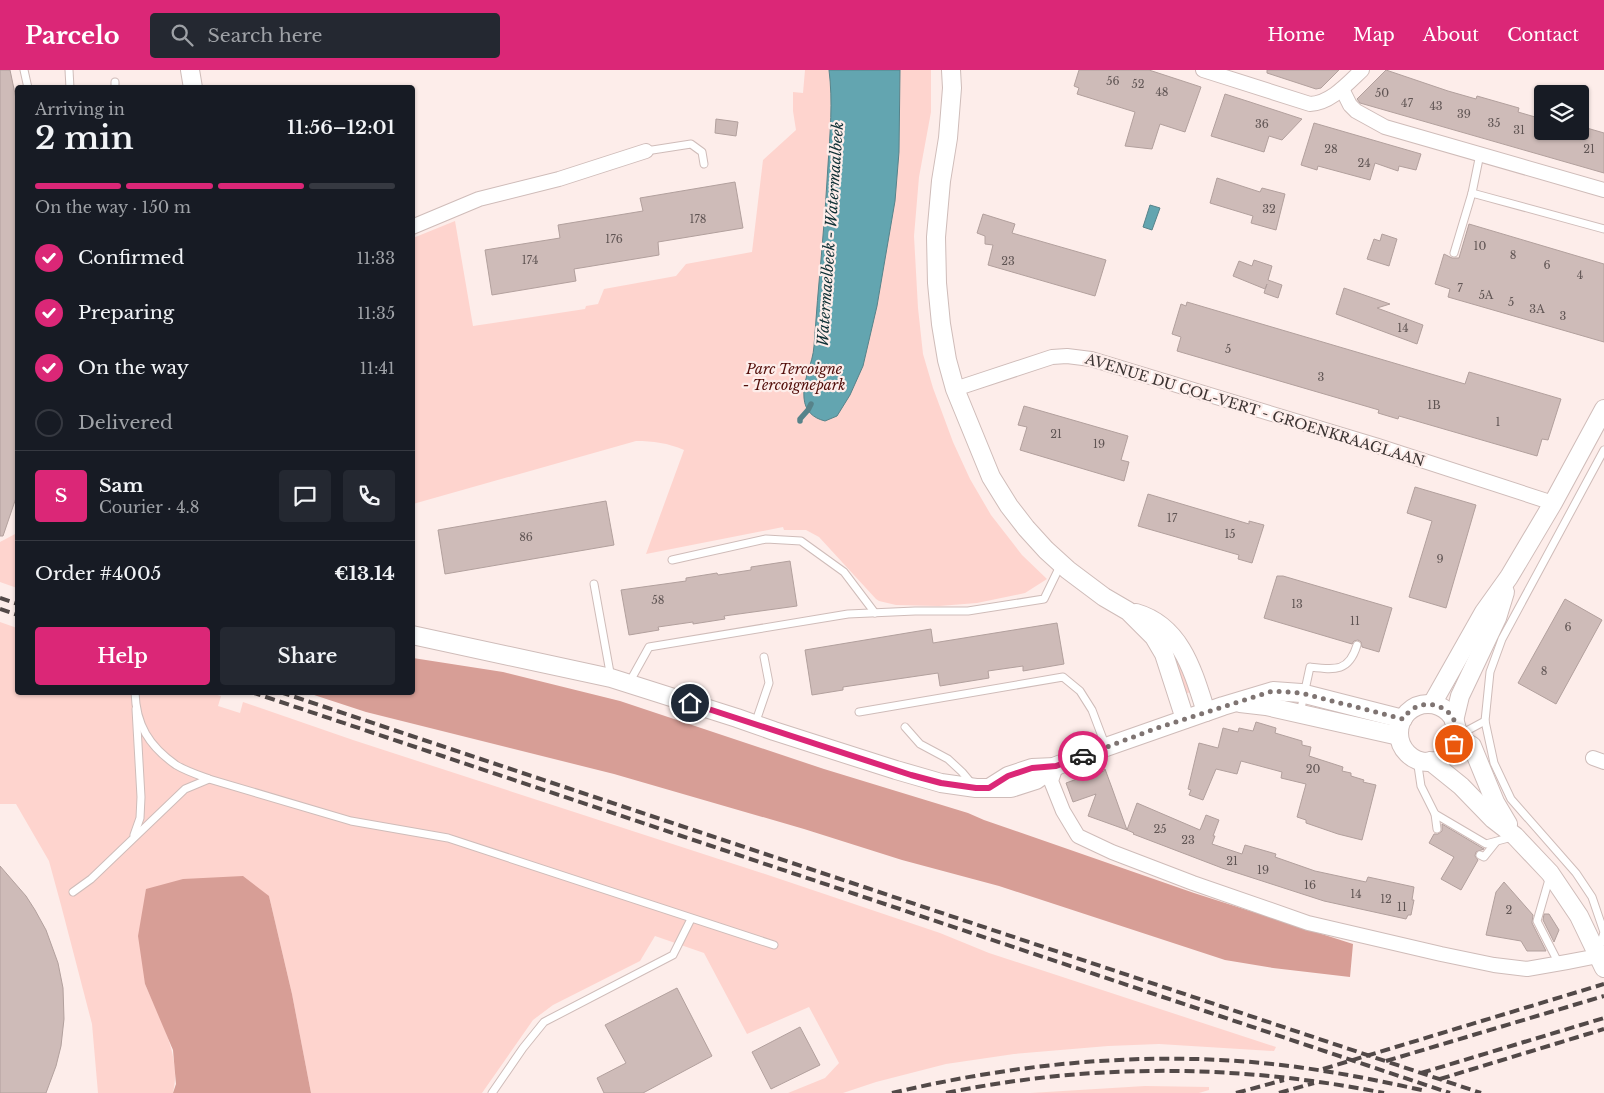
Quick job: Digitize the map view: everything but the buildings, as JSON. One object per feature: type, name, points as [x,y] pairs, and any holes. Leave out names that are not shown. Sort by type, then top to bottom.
[{"type":"street","points":[[190,70],[192,85]]},
{"type":"street","points":[[951,70],[952,88],[948,138],[941,181],[936,238],[937,283],[941,324],[947,360],[955,388],[991,477],[1010,506],[1026,528],[1061,564],[1104,597],[1128,611],[1154,637],[1164,654],[1185,719]]},
{"type":"street","points":[[1203,70],[1310,104],[1317,104],[1342,89],[1362,70]]},
{"type":"street","points":[[1342,89],[1350,105],[1356,111],[1385,127],[1604,190]]},
{"type":"street","points":[[415,226],[479,199],[559,179],[646,151]]},
{"type":"street","name":"AVENUE DU COL-VERT - GROENKRAAGLAAN","points":[[955,388],[1052,357],[1067,356],[1091,359],[1378,446],[1553,502]]},
{"type":"street","points":[[1432,704],[1484,612],[1509,577],[1553,502],[1604,409]]},
{"type":"street","points":[[1423,760],[1438,759],[1446,755],[1452,748],[1460,696],[1497,618],[1509,577]]},
{"type":"street","points":[[1128,611],[1148,616],[1172,636],[1185,654],[1206,712]]},
{"type":"street","points":[[415,636],[611,678],[914,776],[941,783],[982,788],[1032,768],[1056,766],[1185,719],[1273,691],[1304,694],[1401,727]]},
{"type":"street","points":[[1237,703],[1401,727]]},
{"type":"street","points":[[1056,766],[1051,781],[1062,810],[1078,836],[1112,852],[1193,883],[1308,923],[1494,965],[1527,969],[1602,959],[1579,916],[1550,873],[1515,836],[1493,819],[1461,786],[1423,760],[1406,752],[1402,744],[1401,727],[1409,711],[1417,706],[1432,704],[1446,710],[1455,729],[1472,746],[1495,802],[1515,836]]},
{"type":"lane","points":[[24,70],[27,85]]},
{"type":"lane","points":[[69,70],[70,85]]},
{"type":"lane","points":[[646,151],[691,144],[702,152],[704,164]]},
{"type":"lane","points":[[1454,253],[1472,193],[1480,154]]},
{"type":"lane","points":[[1472,193],[1604,229]]},
{"type":"lane","points":[[1602,959],[1604,932],[1592,897],[1576,873],[1511,799],[1494,763],[1485,721],[1490,672],[1502,639],[1604,450]]},
{"type":"lane","points":[[672,560],[766,538],[801,541],[844,572],[875,613]]},
{"type":"lane","points":[[629,684],[649,647],[848,614],[968,611],[1044,599],[1061,564]]},
{"type":"lane","points":[[594,584],[611,678]]},
{"type":"lane","points":[[1300,713],[1310,667],[1334,669],[1346,666],[1353,657],[1357,645]]},
{"type":"lane","points":[[755,724],[769,684],[764,657]]},
{"type":"lane","points":[[859,712],[1063,677],[1080,691],[1092,710],[1106,747]]},
{"type":"lane","points":[[134,838],[140,818],[141,796],[135,695]]},
{"type":"lane","points":[[136,709],[144,732],[156,748],[177,766],[209,780],[351,821],[448,838],[774,945]]},
{"type":"lane","points":[[1455,729],[1485,721]]},
{"type":"lane","points":[[905,728],[920,744],[948,759],[982,788]]},
{"type":"lane","points":[[1423,760],[1421,786],[1435,814],[1437,829]]},
{"type":"lane","points":[[73,892],[91,879],[185,789],[209,780]]},
{"type":"lane","points":[[1435,814],[1486,844],[1515,836]]},
{"type":"lane","points":[[1480,854],[1484,857],[1496,842]]},
{"type":"lane","points":[[1550,873],[1536,921],[1559,964]]},
{"type":"lane","points":[[492,1093],[523,1048],[544,1022],[673,955],[691,919]]},
{"type":"green space","name":"Parc Tercoigne - Tercoignepark","points":[[805,70],[931,70],[931,112],[919,177],[914,236],[923,354],[933,388],[953,442],[970,479],[991,515],[1022,555],[1047,579],[1025,593],[977,603],[939,606],[896,605],[876,599],[819,537],[806,530],[784,530],[783,527],[646,554],[684,450],[654,442],[636,441],[415,503],[415,237],[455,221],[473,326],[585,309],[586,306],[598,304],[604,289],[676,276],[686,264],[752,252],[763,160],[796,130],[793,92],[803,93]]},
{"type":"green space","points":[[15,534],[15,587],[0,582],[0,542]]},
{"type":"green space","points":[[0,622],[15,627],[15,695],[217,695],[221,696],[218,706],[240,713],[243,702],[353,740],[777,878],[940,933],[989,953],[1276,1047],[1274,1051],[1159,1044],[1108,1046],[1014,1054],[946,1064],[876,1082],[843,1093],[788,1093],[825,1078],[839,1063],[809,1007],[747,1034],[704,953],[655,936],[640,961],[553,1005],[533,1020],[482,1093],[311,1093],[292,994],[269,896],[145,984],[168,1037],[172,1051],[175,1079],[173,1093],[98,1093],[92,1024],[49,861],[16,804],[0,804]]},
{"type":"green space","points":[[1173,652],[1177,653],[1191,692],[1184,694]]},
{"type":"green space","points":[[1145,1086],[1209,1087],[1209,1090],[1199,1093],[1030,1093]]},
{"type":"shaded area","points":[[415,658],[503,672],[620,701],[824,769],[968,813],[1194,893],[1353,944],[1350,977],[1225,960],[999,886],[902,860],[804,829],[614,774],[366,712],[314,695],[415,695]]},
{"type":"shaded area","points":[[243,876],[269,896],[292,994],[311,1093],[173,1093],[176,1084],[173,1050],[145,984],[138,936],[146,889],[183,879]]},
{"type":"water","points":[[829,70],[900,70],[899,152],[895,201],[877,306],[863,366],[850,395],[837,416],[825,421],[813,416],[808,410],[804,391],[814,346],[825,210],[831,118]]},
{"type":"water","points":[[1150,205],[1160,208],[1152,230],[1143,227]]},
{"type":"waterway","name":"Watermaelbeek - Watermaalbeek","points":[[800,421],[811,404]]},
{"type":"railway","points":[[0,598],[15,603]]},
{"type":"railway","points":[[0,609],[15,614]]},
{"type":"railway","points":[[260,695],[1450,1093]]},
{"type":"railway","points":[[289,695],[1481,1093]]},
{"type":"railway","points":[[1323,1069],[1604,984]]},
{"type":"railway","points":[[1386,1061],[1604,996]]},
{"type":"railway","points":[[1421,1073],[1604,1018]]},
{"type":"railway","points":[[1440,1079],[1604,1029]]},
{"type":"railway","points":[[892,1093],[946,1081],[1055,1065],[1110,1060],[1165,1059],[1275,1064],[1342,1074],[1426,1091]]},
{"type":"railway","points":[[946,1093],[1055,1076],[1165,1071],[1220,1072],[1275,1077],[1329,1083],[1384,1093]]},
{"type":"railway","points":[[1236,1093],[1284,1080]]},
{"type":"railway","points":[[1279,1093],[1314,1083]]},
{"type":"way so far","points":[[1083,756],[1157,728],[1237,703],[1258,694],[1273,691],[1301,693],[1403,719],[1409,711],[1417,706],[1432,704],[1442,708],[1452,717],[1456,725],[1454,744]]},
{"type":"route","points":[[690,703],[911,775],[941,783],[976,788],[989,788],[1008,776],[1032,768],[1056,766],[1083,756]]}]
